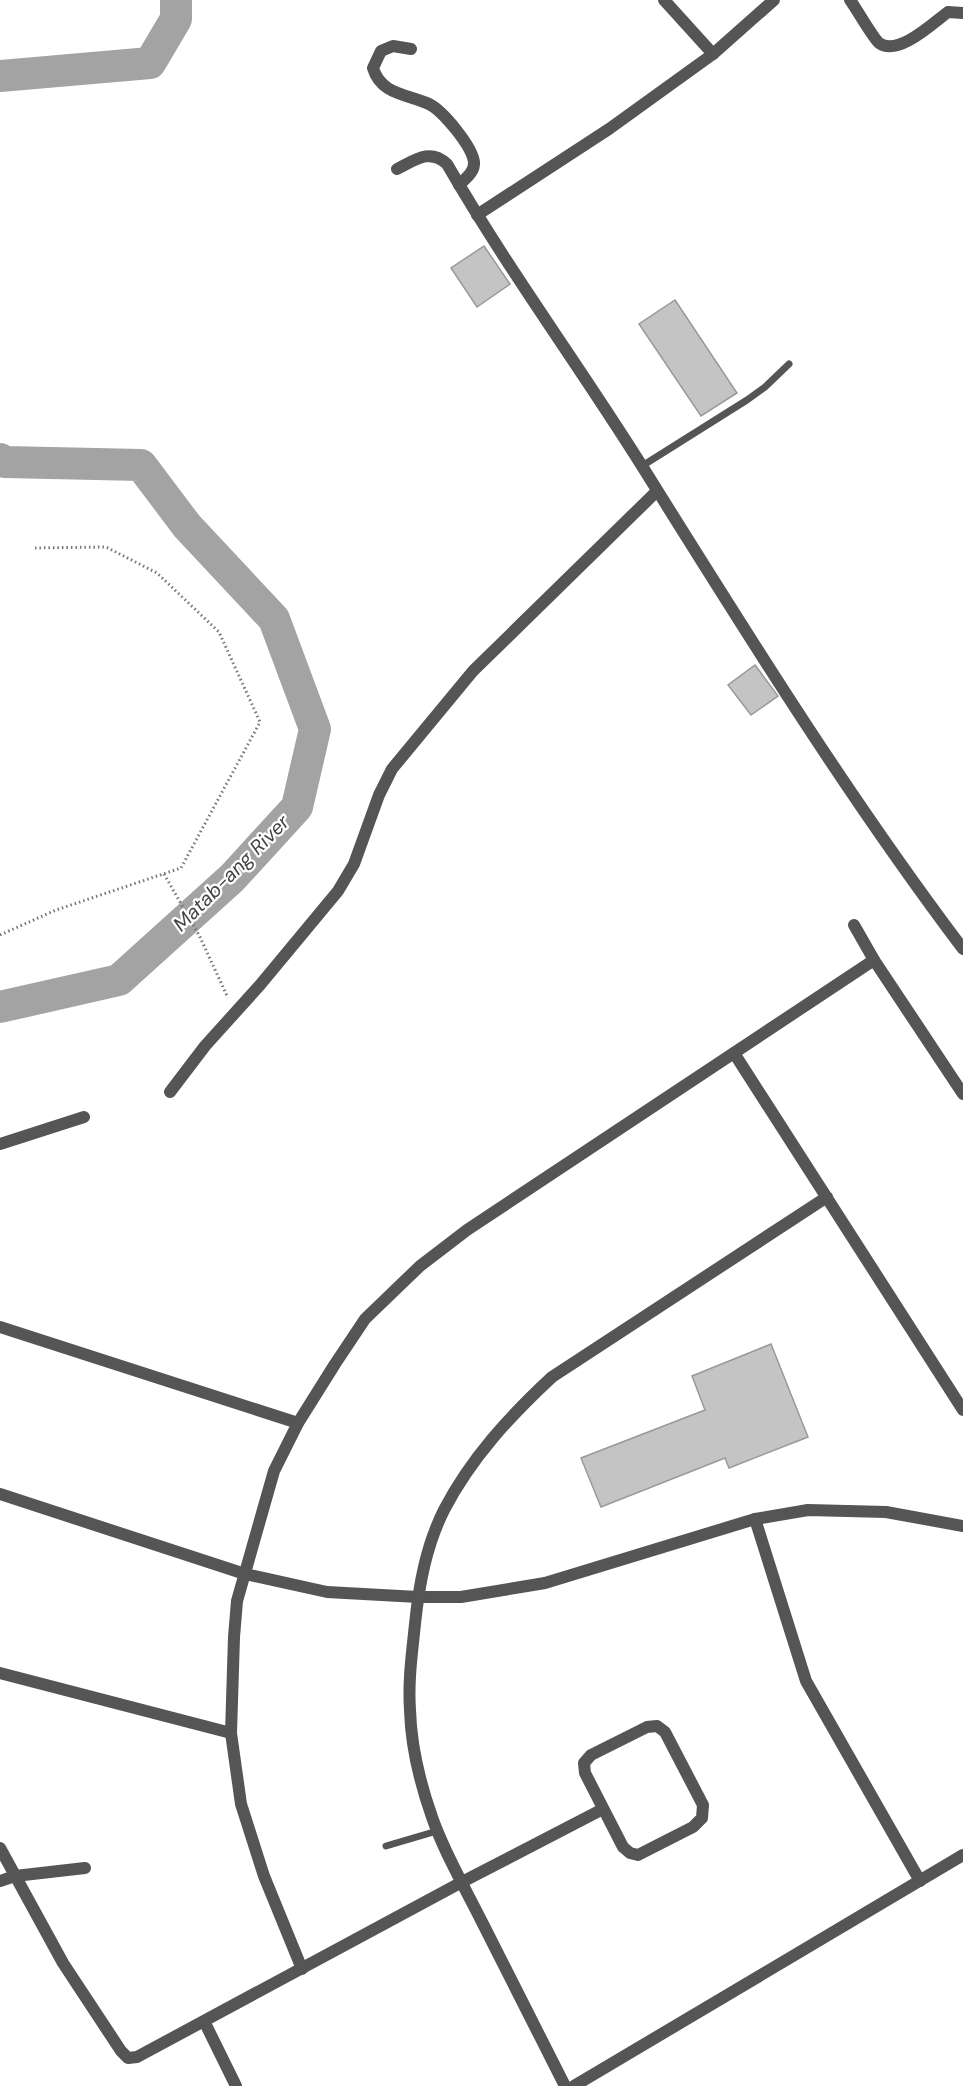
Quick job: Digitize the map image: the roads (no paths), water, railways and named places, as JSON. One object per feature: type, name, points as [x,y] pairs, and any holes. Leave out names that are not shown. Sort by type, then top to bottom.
[{"type":"street","points":[[664,0],[713,54]]},
{"type":"street","points":[[477,215],[609,129],[713,54],[774,0]]},
{"type":"street","points":[[850,0],[879,43],[893,47],[905,43],[948,12],[963,13]]},
{"type":"street","points":[[411,49],[393,46],[381,51],[373,68],[374,74],[396,94],[429,104],[442,113],[459,134],[474,161],[473,169],[459,185]]},
{"type":"street","points":[[397,169],[427,155],[440,158],[447,165],[477,215],[642,466],[765,663],[911,879],[963,949]]},
{"type":"street","points":[[170,1092],[205,1046],[338,891],[354,864],[379,795],[392,769],[473,671],[657,491]]},
{"type":"street","points":[[854,925],[874,960],[963,1094]]},
{"type":"street","points":[[302,1969],[264,1876],[241,1804],[231,1733],[237,1601],[274,1471],[298,1423],[334,1364],[366,1319],[420,1266],[467,1230],[874,960]]},
{"type":"street","points":[[734,1053],[963,1410]]},
{"type":"street","points":[[0,1144],[84,1117]]},
{"type":"street","points":[[565,2086],[431,1816],[415,1751],[410,1711],[410,1676],[418,1597],[425,1560],[444,1511],[462,1480],[515,1411],[552,1377],[827,1197]]},
{"type":"street","points":[[0,1327],[298,1423]]},
{"type":"street","points":[[0,1494],[246,1574],[327,1592],[418,1597],[461,1597],[545,1583],[755,1519],[808,1510],[875,1512],[963,1526]]},
{"type":"street","points":[[755,1519],[806,1681],[920,1881]]},
{"type":"street","points":[[0,1673],[231,1733]]},
{"type":"street","points":[[657,1726],[665,1732],[703,1805],[702,1818],[693,1827],[638,1855],[630,1853],[623,1847],[603,1809],[585,1773],[584,1763],[591,1755],[647,1727],[657,1726]]},
{"type":"street","points":[[0,1848],[63,1963],[121,2052],[128,2058],[137,2057],[205,2022],[462,1882],[603,1809]]},
{"type":"street","points":[[574,2086],[963,1855]]},
{"type":"street","points":[[0,1881],[15,1876],[84,1868]]},
{"type":"street","points":[[205,2022],[236,2086]]},
{"type":"lane","points":[[642,466],[747,400],[765,387],[789,364]]},
{"type":"lane","points":[[386,1846],[437,1831]]},
{"type":"waterway","name":"Matab-ang River","points":[[0,76],[150,63],[176,19],[176,0]]},
{"type":"waterway","name":"Matab-ang River","points":[[0,459],[5,462],[141,465],[187,526],[274,619],[315,729],[297,807],[232,878],[119,980],[0,1007]]}]
